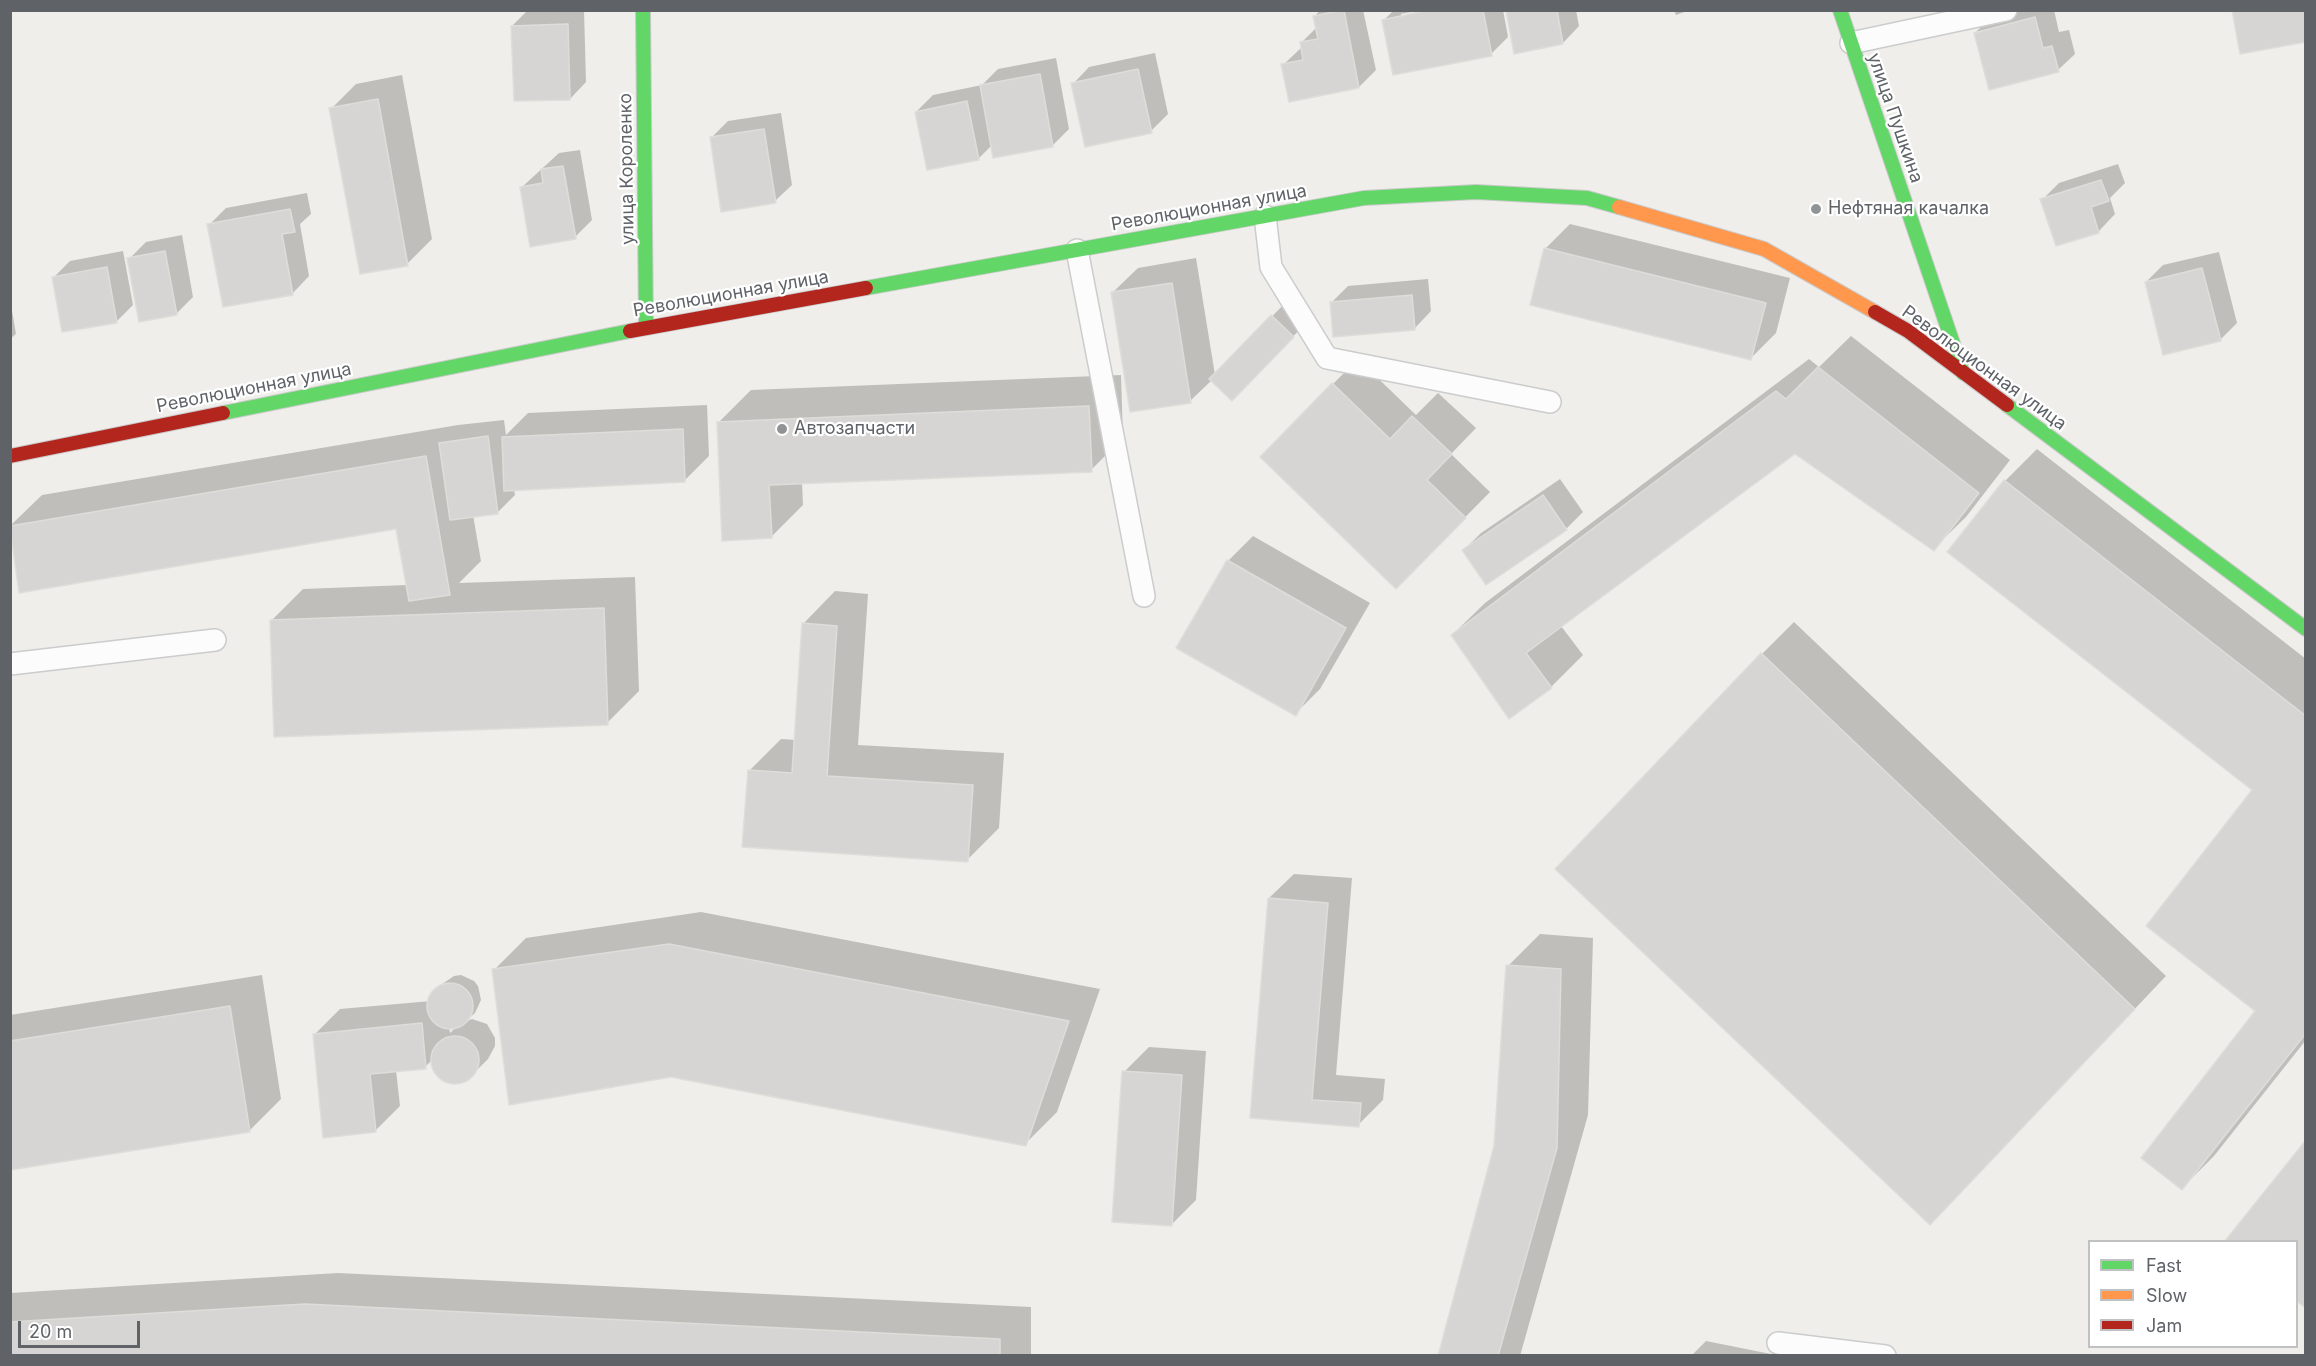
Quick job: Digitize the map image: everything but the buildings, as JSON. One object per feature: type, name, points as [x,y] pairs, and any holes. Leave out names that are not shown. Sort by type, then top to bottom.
[{"type":"main road","name":"улица Короленко","points":[[644,10],[646,328]]},
{"type":"main road","name":"улица Пушкина","points":[[1840,10],[1963,373]]},
{"type":"main road","name":"Революционная улица","points":[[10,456],[646,328],[1376,197],[1476,192],[1587,198],[1764,249],[1908,331],[2306,629]]},
{"type":"lane","points":[[1851,43],[2006,10]]},
{"type":"lane","points":[[1265,216],[1271,267],[1327,358],[1550,402]]},
{"type":"lane","points":[[1077,250],[1144,596]]},
{"type":"lane","points":[[10,664],[215,640]]},
{"type":"lane","points":[[1778,1343],[1885,1356]]},
{"type":"traffic: fast","points":[[643,10],[646,328]]},
{"type":"traffic: fast","points":[[1840,10],[1963,373]]},
{"type":"traffic: fast","points":[[866,288],[1364,198],[1476,192],[1587,198],[1619,207]]},
{"type":"traffic: fast","points":[[223,413],[630,331]]},
{"type":"traffic: fast","points":[[2007,405],[2306,629]]},
{"type":"traffic: slow","points":[[1619,207],[1764,249],[1875,312]]},
{"type":"traffic: jam","points":[[630,331],[866,288]]},
{"type":"traffic: jam","points":[[1875,312],[1908,331],[2007,405]]},
{"type":"traffic: jam","points":[[10,456],[223,413]]},
{"type":"place","name":"Нефтяная качалка","points":[[1816,209]]},
{"type":"place","name":"Автозапчасти","points":[[782,429]]}]
